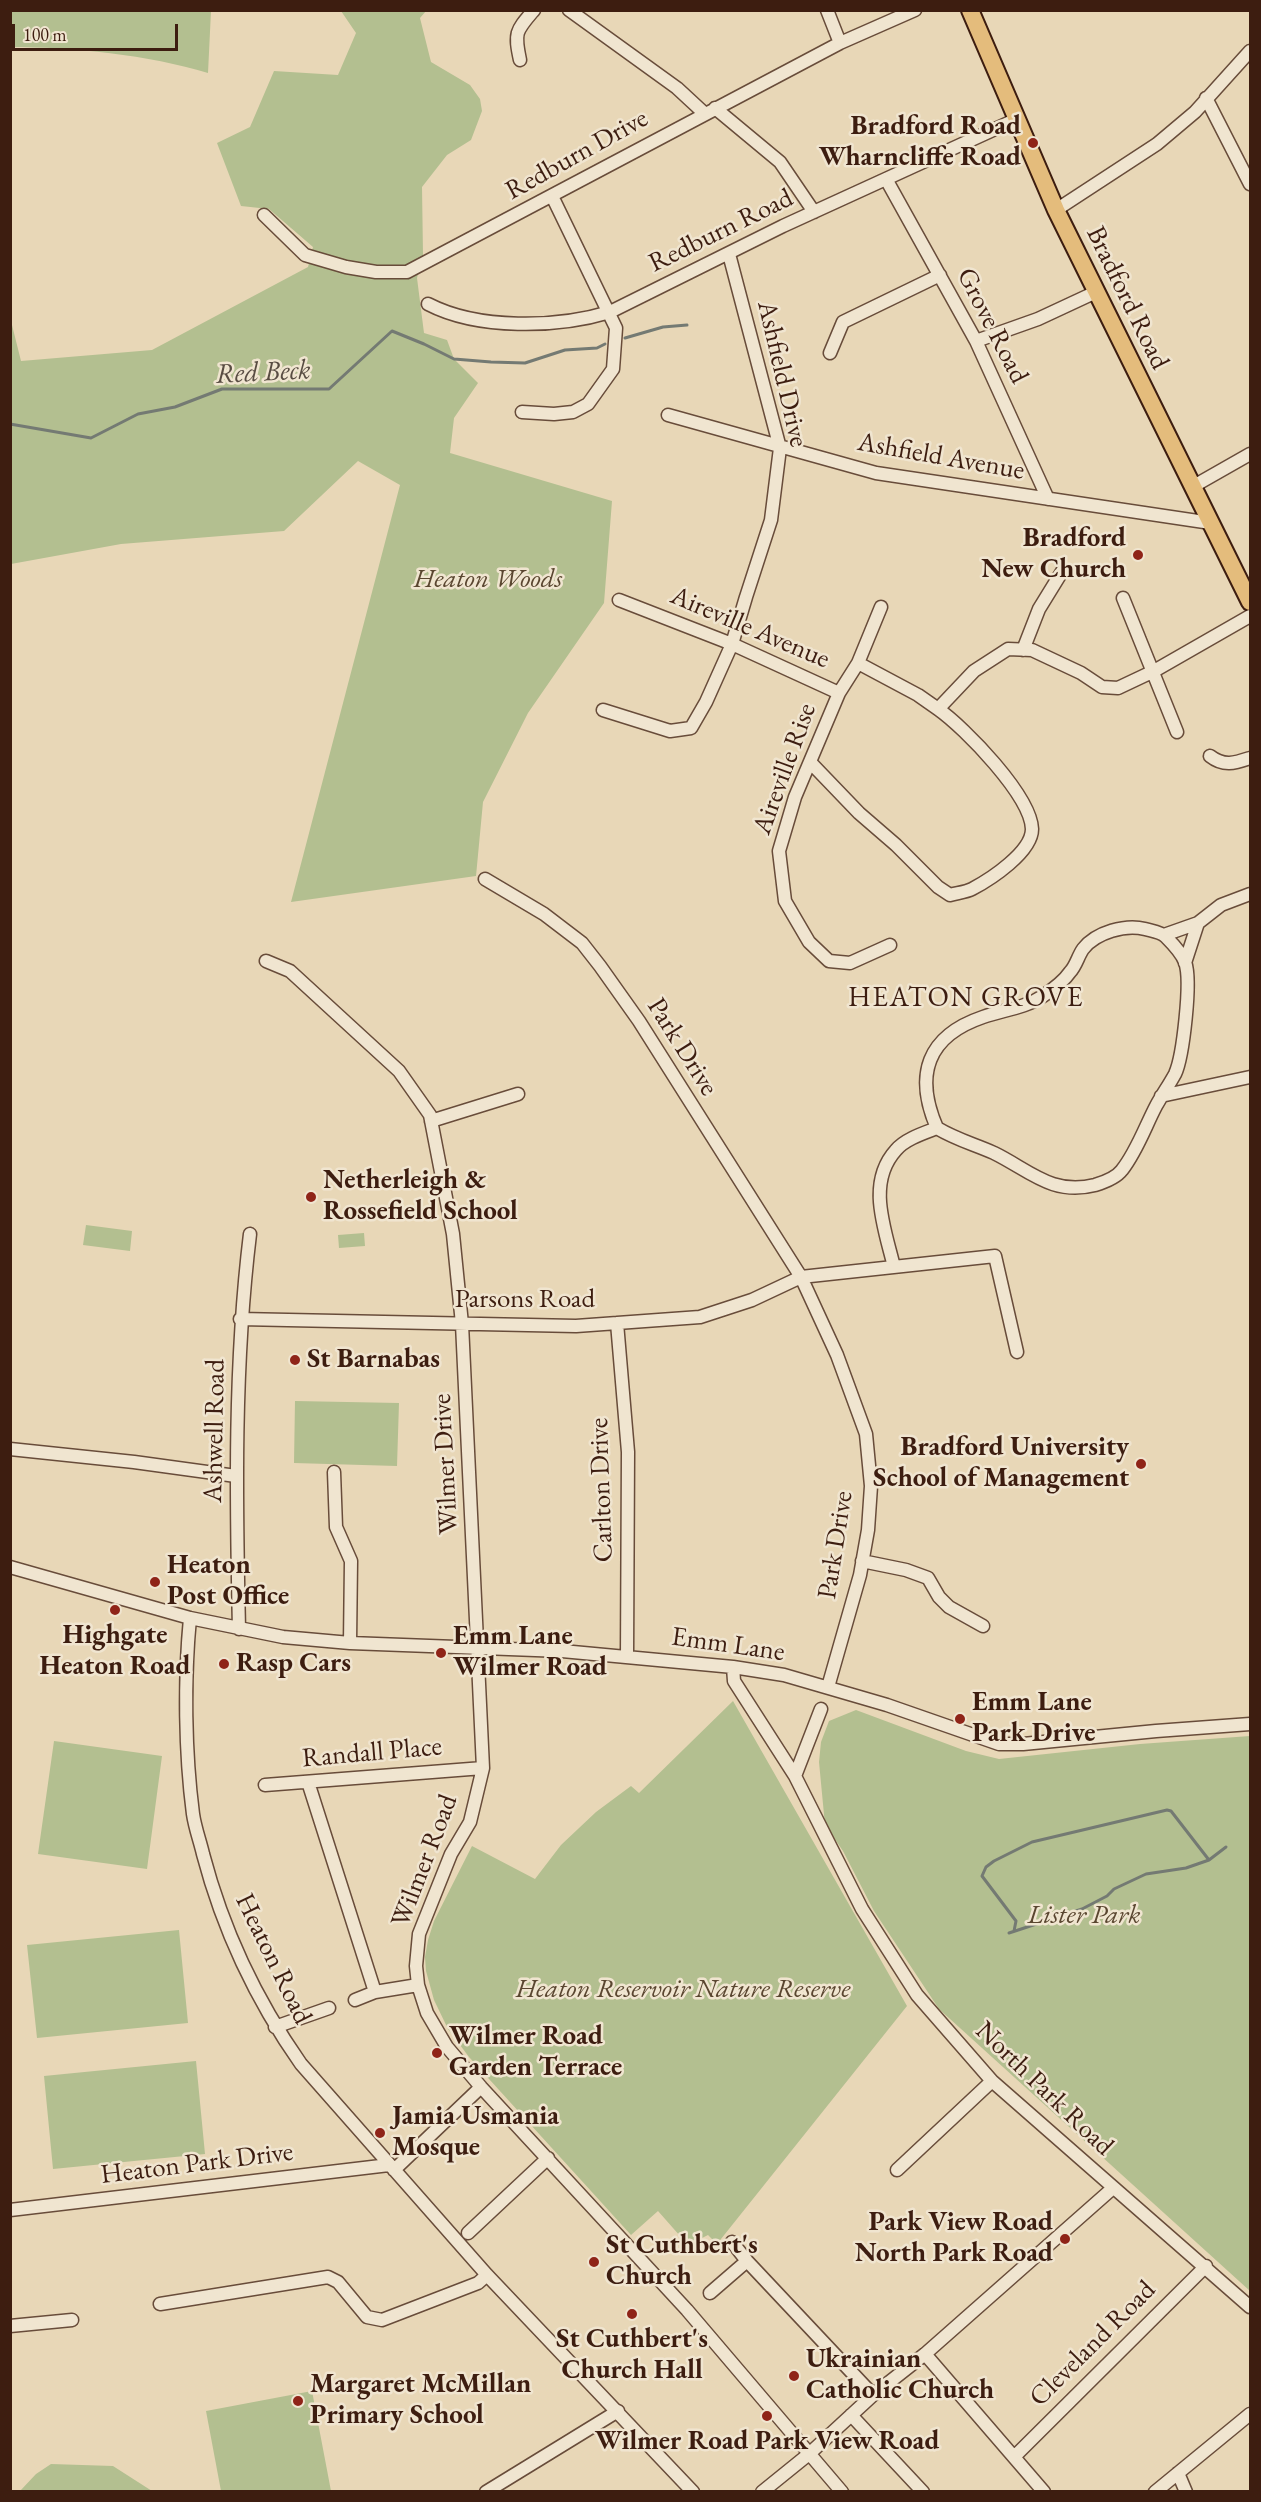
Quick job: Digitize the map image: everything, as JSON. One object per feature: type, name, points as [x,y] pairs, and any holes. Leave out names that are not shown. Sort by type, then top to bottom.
[{"type":"highway","name":"Bradford Road","points":[[970,10],[1056,210],[1192,487],[1245,578],[1251,602]]},
{"type":"street","points":[[520,60],[515,38],[519,28],[534,10]]},
{"type":"street","points":[[569,10],[780,162],[814,212]]},
{"type":"street","points":[[827,10],[840,43]]},
{"type":"street","name":"Redburn Drive","points":[[264,215],[304,255],[346,267],[376,272],[407,272],[840,43],[915,10]]},
{"type":"street","points":[[1056,210],[1157,144],[1195,112],[1251,51]]},
{"type":"street","points":[[1206,98],[1251,184]]},
{"type":"street","name":"Redburn Road","points":[[428,304],[460,315],[521,325],[586,319],[610,312],[814,212],[1017,119]]},
{"type":"street","name":"Grove Road","points":[[886,179],[976,341],[1048,499]]},
{"type":"street","points":[[522,412],[554,414],[573,412],[588,404],[613,369],[616,328],[552,196]]},
{"type":"street","name":"Ashfield Drive","points":[[603,710],[670,731],[691,728],[706,702],[732,644],[771,520],[780,448],[729,254]]},
{"type":"street","points":[[830,353],[843,322],[940,275]]},
{"type":"street","points":[[976,341],[1038,319],[1096,292]]},
{"type":"street","name":"Ashfield Avenue","points":[[668,415],[876,473],[1211,523]]},
{"type":"street","points":[[1192,487],[1251,454]]},
{"type":"street","points":[[1023,650],[1039,609],[1063,570]]},
{"type":"street","points":[[1123,598],[1177,732]]},
{"type":"street","name":"Aireville Avenue","points":[[619,600],[732,644],[839,693],[858,663],[918,695],[958,723],[1013,787],[1029,812],[1032,831],[1025,848],[1004,869],[970,890],[950,895],[938,887],[810,762]]},
{"type":"street","points":[[858,663],[881,607]]},
{"type":"street","points":[[938,709],[974,671],[1008,649],[1032,650],[1081,673],[1102,687],[1118,688],[1154,671],[1251,616]]},
{"type":"street","name":"Aireville Rise","points":[[839,693],[795,797],[779,851],[785,901],[809,942],[829,961],[850,963],[890,945]]},
{"type":"street","points":[[1210,756],[1218,762],[1230,764],[1251,758]]},
{"type":"street","name":"Park Drive","points":[[485,879],[544,914],[582,944],[594,958],[639,1021],[801,1277],[837,1355],[866,1434],[871,1486],[868,1530],[862,1561],[828,1687]]},
{"type":"street","points":[[1198,923],[1185,963],[1187,1001],[1184,1036],[1175,1074],[1161,1096],[1132,1156],[1121,1172],[1093,1185],[1058,1185],[1038,1180],[1002,1157],[957,1140],[937,1128],[929,1110],[926,1088],[927,1068],[935,1051],[949,1033],[982,1017],[1015,1009],[1041,997],[1071,972],[1084,947],[1107,933],[1133,926],[1164,935],[1198,923],[1221,905],[1251,894]]},
{"type":"street","points":[[1164,935],[1185,963]]},
{"type":"street","name":"Wilmer Drive","points":[[266,961],[290,971],[399,1071],[430,1115],[453,1234],[462,1324],[478,1646]]},
{"type":"street","points":[[1161,1096],[1251,1077]]},
{"type":"street","points":[[431,1121],[518,1094]]},
{"type":"street","points":[[894,1267],[880,1205],[881,1178],[886,1163],[897,1148],[937,1128]]},
{"type":"street","name":"Ashwell Road","points":[[239,1629],[236,1476],[240,1319],[250,1234]]},
{"type":"street","points":[[801,1277],[995,1256],[1017,1352]]},
{"type":"street","name":"Parsons Road","points":[[240,1319],[576,1326],[700,1317],[752,1300],[801,1277]]},
{"type":"street","name":"Carlton Drive","points":[[617,1323],[628,1452],[627,1657]]},
{"type":"street","points":[[10,1449],[134,1462],[236,1476]]},
{"type":"street","points":[[334,1472],[336,1527],[351,1561],[350,1643]]},
{"type":"street","points":[[862,1561],[906,1570],[928,1578],[939,1597],[949,1607],[983,1626]]},
{"type":"street","name":"Emm Lane","points":[[10,1567],[190,1618],[283,1637],[350,1643],[478,1646],[627,1657],[733,1667],[784,1675],[828,1687],[975,1737],[1006,1744],[1251,1724]]},
{"type":"street","name":"Heaton Road","points":[[190,1618],[188,1754],[194,1816],[212,1890],[240,1959],[275,2027],[301,2064],[487,2275],[693,2492]]},
{"type":"street","name":"Wilmer Road","points":[[478,1646],[483,1768],[470,1822],[452,1854],[419,1934],[416,1966],[418,1985],[427,2013],[447,2047],[481,2087],[679,2301],[842,2492]]},
{"type":"street","points":[[733,1667],[734,1681],[795,1776]]},
{"type":"street","points":[[795,1776],[821,1709]]},
{"type":"street","name":"Randall Place","points":[[265,1785],[483,1768]]},
{"type":"street","name":"North Park Road","points":[[795,1776],[862,1909],[917,1995],[992,2081],[1251,2307]]},
{"type":"street","points":[[308,1782],[375,1992]]},
{"type":"street","points":[[355,2000],[375,1992],[418,1985]]},
{"type":"street","points":[[275,2027],[329,2008]]},
{"type":"street","points":[[897,2170],[992,2081]]},
{"type":"street","points":[[391,2168],[481,2087]]},
{"type":"street","points":[[468,2233],[548,2158]]},
{"type":"street","name":"Heaton Park Drive","points":[[10,2210],[391,2168]]},
{"type":"street","points":[[762,2492],[925,2354],[1113,2188]]},
{"type":"street","points":[[732,2242],[873,2396]]},
{"type":"street","points":[[710,2293],[747,2261]]},
{"type":"street","name":"Cleveland Road","points":[[1014,2457],[1206,2266]]},
{"type":"street","points":[[160,2304],[327,2277],[338,2282],[367,2317],[382,2320],[478,2283],[487,2275]]},
{"type":"street","points":[[10,2326],[72,2320]]},
{"type":"street","points":[[925,2354],[1044,2492]]},
{"type":"street","points":[[486,2492],[618,2411]]},
{"type":"street","points":[[851,2415],[923,2492]]},
{"type":"street","points":[[1155,2492],[1249,2420]]},
{"type":"street","points":[[1178,2473],[1186,2492]]},
{"type":"green space","points":[[11,10],[211,11],[208,73],[161,61],[110,53],[11,47]]},
{"type":"green space","name":"Heaton Woods","points":[[341,11],[426,11],[420,18],[431,62],[470,85],[480,99],[482,111],[471,140],[447,155],[422,187],[423,255],[417,278],[424,333],[447,340],[454,359],[478,383],[454,418],[450,453],[612,501],[604,603],[528,713],[483,802],[476,876],[291,902],[400,485],[358,461],[284,531],[121,544],[11,564],[10,317],[21,361],[152,350],[308,267],[313,247],[269,209],[241,206],[217,143],[250,127],[274,71],[338,75],[356,33]]},
{"type":"green space","points":[[86,1225],[132,1231],[130,1251],[83,1245]]},
{"type":"green space","points":[[364,1233],[365,1246],[339,1248],[338,1235]]},
{"type":"green space","points":[[295,1401],[399,1403],[397,1466],[294,1463]]},
{"type":"green space","name":"Heaton Reservoir Nature Reserve","points":[[733,1701],[907,2006],[717,2244],[708,2235],[688,2245],[658,2211],[631,2235],[469,2057],[448,2029],[434,2000],[426,1971],[425,1957],[434,1921],[472,1846],[535,1879],[561,1845],[596,1812],[631,1786],[639,1793]]},
{"type":"green space","name":"Lister Park","points":[[856,1710],[966,1751],[999,1759],[1140,1744],[1250,1736],[1250,2291],[939,2009],[874,1911],[843,1851],[825,1825],[819,1762],[821,1742],[829,1721]]},
{"type":"green space","points":[[54,1741],[162,1756],[147,1869],[38,1854]]},
{"type":"green space","points":[[179,1930],[188,2023],[37,2038],[27,1945]]},
{"type":"green space","points":[[196,2061],[205,2154],[53,2169],[44,2076]]},
{"type":"green space","points":[[312,2391],[331,2491],[221,2491],[206,2411]]},
{"type":"green space","points":[[51,2464],[113,2466],[152,2491],[20,2491],[36,2474]]},
{"type":"waterway","name":"Red Beck","points":[[625,338],[663,327],[687,325]]},
{"type":"waterway","name":"Red Beck","points":[[10,424],[91,438],[138,414],[175,407],[222,389],[329,389],[392,331],[454,359],[491,362],[525,363],[565,350],[597,348],[605,344]]},
{"type":"waterway","points":[[1014,1931],[1016,1921],[982,1876],[986,1867],[994,1861],[1032,1842],[1167,1810],[1171,1811],[1209,1860]]},
{"type":"waterway","points":[[1009,1933],[1082,1909],[1107,1896],[1114,1889],[1146,1874],[1186,1868],[1209,1860],[1226,1847]]},
{"type":"place","name":"Bradford Road Wharncliffe Road","points":[[1033,143]]},
{"type":"place","name":"Bradford New Church","points":[[1138,555]]},
{"type":"place","name":"Netherleigh & Rossefield School","points":[[311,1197]]},
{"type":"place","name":"St Barnabas","points":[[295,1360]]},
{"type":"place","name":"Bradford University School of Management","points":[[1141,1464]]},
{"type":"place","name":"Heaton Post Office","points":[[155,1582]]},
{"type":"place","name":"Highgate Heaton Road","points":[[115,1610]]},
{"type":"place","name":"Emm Lane Wilmer Road","points":[[441,1653]]},
{"type":"place","name":"Rasp Cars","points":[[224,1664]]},
{"type":"place","name":"Emm Lane Park Drive","points":[[960,1719]]},
{"type":"place","name":"Wilmer Road Garden Terrace","points":[[437,2053]]},
{"type":"place","name":"Jamia Usmania Mosque","points":[[380,2133]]},
{"type":"place","name":"Park View Road North Park Road","points":[[1065,2239]]},
{"type":"place","name":"St Cuthbert's Church","points":[[594,2262]]},
{"type":"place","name":"St Cuthbert's Church Hall","points":[[632,2314]]},
{"type":"place","name":"Ukrainian Catholic Church","points":[[794,2376]]},
{"type":"place","name":"Margaret McMillan Primary School","points":[[298,2401]]},
{"type":"place","name":"Wilmer Road Park View Road","points":[[767,2416]]},
{"type":"district","name":"HEATON GROVE","points":[[966,998]]}]
